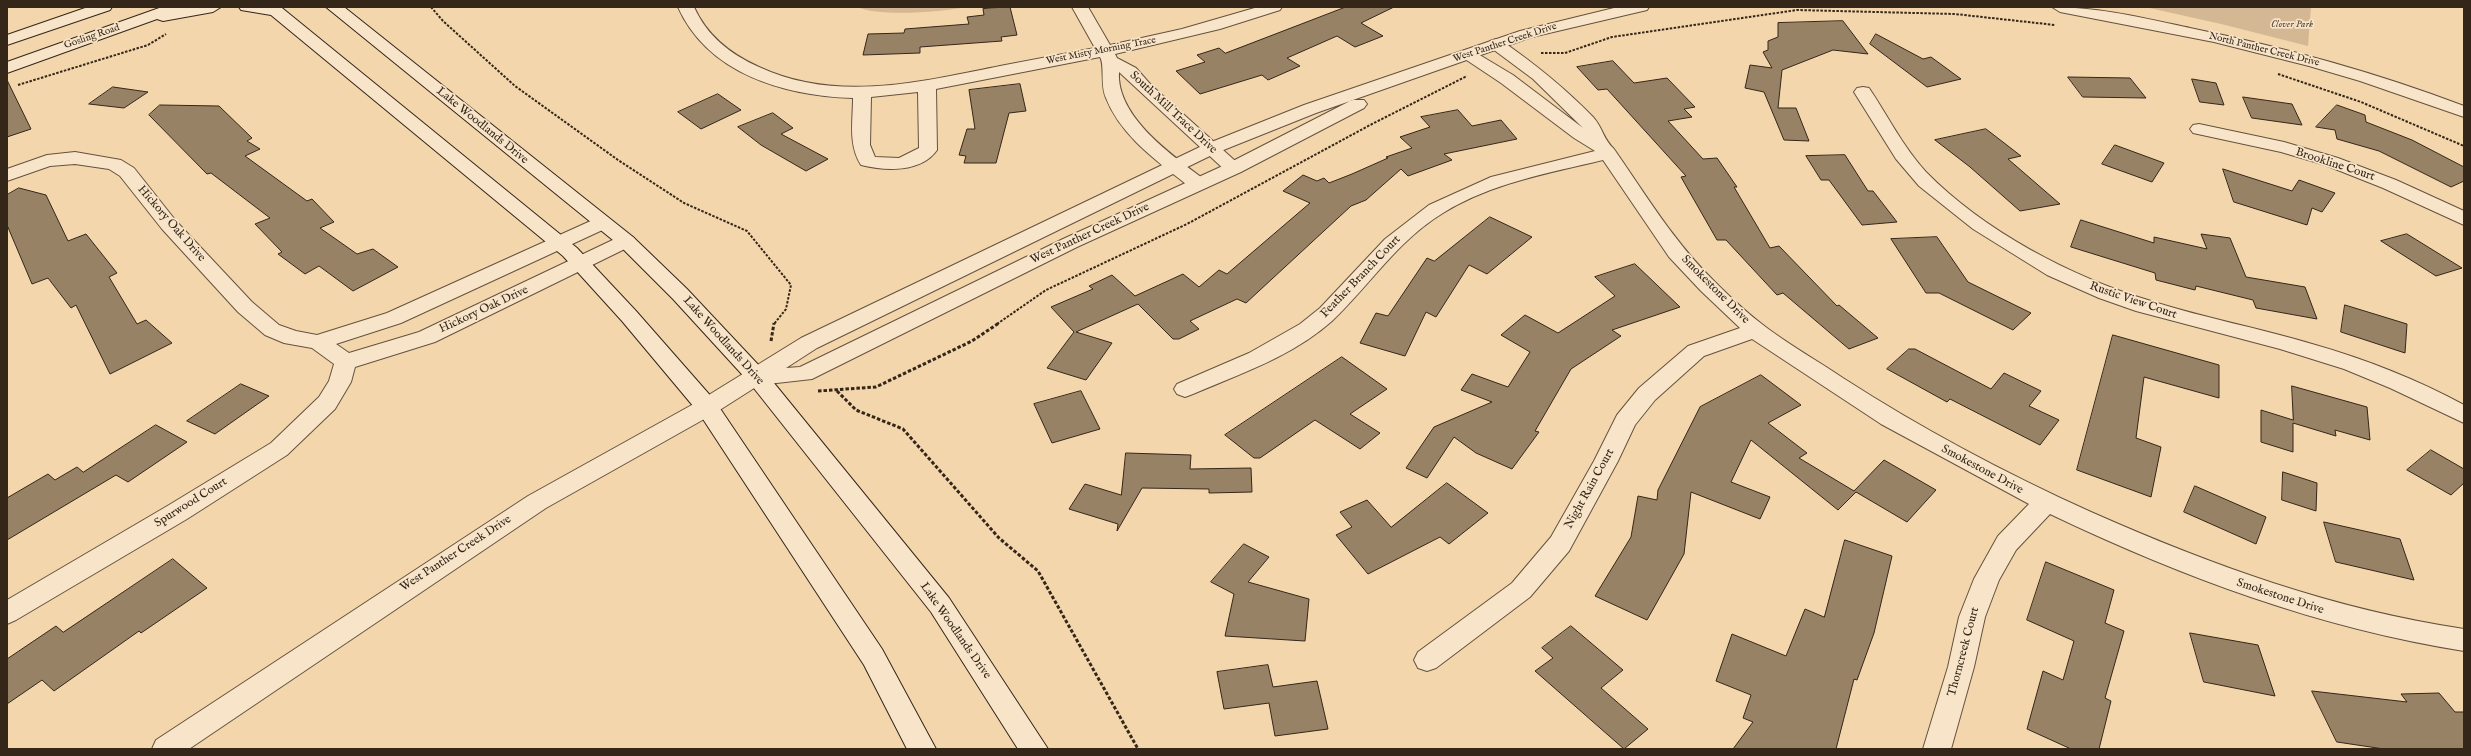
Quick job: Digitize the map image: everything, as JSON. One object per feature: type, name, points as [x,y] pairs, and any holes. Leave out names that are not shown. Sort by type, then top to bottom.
[{"type":"street","points":[[7,40],[104,7]]},
{"type":"street","name":"Gosling Road","points":[[7,68],[177,7]]},
{"type":"street","points":[[132,23],[212,7]]},
{"type":"street","points":[[247,7],[274,9],[580,263],[707,407],[873,657],[922,749]]},
{"type":"street","name":"Lake Woodlands Drive","points":[[334,7],[626,241],[680,294],[757,377],[940,605],[1034,749]]},
{"type":"street","name":"West Misty Morning Trace","points":[[686,7],[694,25],[705,40],[739,63],[779,81],[805,90],[862,93],[927,86],[1109,56],[1231,22],[1274,7]]},
{"type":"street","name":"South Mill Trace Drive","points":[[1080,7],[1109,56],[1130,72],[1145,90],[1234,168]]},
{"type":"street","name":"West Panther Creek Drive","points":[[166,749],[440,564],[537,502],[707,407],[809,343],[1210,148],[1310,109],[1417,73],[1496,44],[1576,21],[1641,7]]},
{"type":"street","name":"North Panther Creek Drive","points":[[2060,7],[2154,24],[2310,62],[2402,90],[2464,112]]},
{"type":"street","name":"Smokestone Drive","points":[[1496,44],[1539,75],[1570,103],[1593,128],[1602,148],[1669,243],[1702,280],[1755,330],[1858,399],[1929,442],[1985,473],[2045,503],[2196,568],[2288,602],[2354,621],[2424,635],[2464,640]]},
{"type":"street","name":"Smokestone Drive","points":[[1467,55],[1513,83],[1580,134],[1602,148]]},
{"type":"street","name":"South Mill Trace Drive","points":[[1109,56],[1108,74],[1112,95],[1129,123],[1198,184]]},
{"type":"street","name":"West Panther Creek Drive","points":[[757,377],[804,374],[1070,243],[1234,168],[1417,73]]},
{"type":"street","points":[[862,93],[861,145],[868,161],[886,165],[910,162],[928,150],[927,86]]},
{"type":"street","name":"Rustic View Court","points":[[1863,92],[1902,153],[1936,192],[1982,227],[2038,262],[2123,300],[2166,313],[2282,343],[2367,370],[2408,386],[2464,415]]},
{"type":"street","name":"Brookline Court","points":[[2199,129],[2333,162],[2402,188],[2464,219]]},
{"type":"street","name":"Feather Branch Court","points":[[1185,390],[1294,339],[1324,316],[1381,254],[1410,227],[1437,208],[1472,192],[1602,148]]},
{"type":"street","name":"Hickory Oak Drive","points":[[7,175],[47,161],[75,158],[114,164],[127,172],[169,225],[245,307],[272,330],[292,338],[318,342],[394,318],[602,223]]},
{"type":"street","name":"Hickory Oak Drive","points":[[318,342],[346,362],[427,337],[626,241]]},
{"type":"street","name":"Night Rain Court","points":[[1427,660],[1521,590],[1560,544],[1606,461],[1625,420],[1647,394],[1696,351],[1755,330]]},
{"type":"street","name":"Spurwood Court","points":[[7,613],[178,512],[279,449],[327,403],[340,382],[346,362]]},
{"type":"street","name":"Thorncreek Court","points":[[1936,749],[1961,667],[1972,617],[1987,579],[2008,542],[2045,503]]},
{"type":"path","points":[[431,7],[443,21],[515,86],[618,160],[684,203],[747,232],[792,285],[786,309],[774,323],[770,340],[786,358]]},
{"type":"path","points":[[1512,56],[1522,53],[1565,53],[1612,37],[1797,10],[1955,14],[2018,22],[2062,25]]},
{"type":"path","points":[[14,86],[148,45],[170,31]]},
{"type":"path","points":[[804,374],[817,391],[837,391],[876,387],[972,341],[1046,290],[1187,224],[1372,124],[1453,84],[1484,66]]},
{"type":"path","points":[[2276,73],[2361,102],[2464,146]]},
{"type":"path","points":[[837,391],[856,410],[902,429],[999,538],[1038,571],[1138,749]]},
{"type":"green space","points":[[858,7],[967,7],[943,11],[895,13],[867,10]]},
{"type":"green space","name":"Clover Park","points":[[2145,7],[2311,7],[2308,46],[2221,24]]},
{"type":"building","points":[[1010,7],[1017,35],[1001,37],[1002,41],[920,47],[920,53],[863,55],[868,34],[904,33],[905,29],[969,24],[967,17],[984,15],[983,9]]},
{"type":"building","points":[[1346,7],[1394,7],[1361,23],[1383,36],[1355,47],[1337,36],[1287,58],[1300,66],[1268,80],[1262,75],[1200,94],[1176,71],[1205,62],[1197,55],[1219,48],[1225,53]]},
{"type":"building","points":[[1843,21],[1868,54],[1833,50],[1782,70],[1778,108],[1796,108],[1809,141],[1784,140],[1764,92],[1745,88],[1750,65],[1772,68],[1763,52],[1768,50],[1768,41],[1778,37],[1778,23]]},
{"type":"building","points":[[1876,34],[1923,59],[1931,57],[1961,79],[1927,87],[1870,44]]},
{"type":"building","points":[[1613,61],[1634,83],[1667,78],[1695,107],[1684,109],[1692,117],[1668,121],[1703,159],[1717,158],[1737,187],[1734,187],[1770,248],[1779,246],[1837,306],[1839,305],[1878,338],[1849,349],[1783,293],[1777,295],[1726,240],[1717,240],[1681,177],[1686,176],[1607,89],[1598,90],[1577,67]]},
{"type":"building","points":[[2068,77],[2130,78],[2146,98],[2083,97]]},
{"type":"building","points":[[2192,79],[2216,83],[2224,105],[2200,102]]},
{"type":"building","points":[[7,80],[31,129],[7,137]]},
{"type":"building","points":[[1020,84],[1026,111],[1009,113],[996,163],[964,163],[966,156],[959,155],[967,129],[975,129],[969,90]]},
{"type":"building","points":[[113,87],[148,92],[124,108],[89,104]]},
{"type":"building","points":[[718,94],[741,110],[701,129],[678,112]]},
{"type":"building","points":[[2243,97],[2292,104],[2302,125],[2252,118]]},
{"type":"building","points":[[160,105],[219,106],[252,138],[247,141],[260,149],[245,156],[307,201],[312,199],[334,222],[320,228],[357,254],[373,249],[398,267],[353,291],[319,266],[305,274],[278,254],[282,252],[255,224],[270,218],[211,173],[207,174],[149,115]]},
{"type":"building","points":[[2337,105],[2365,115],[2366,122],[2412,140],[2464,167],[2464,181],[2451,187],[2379,151],[2337,139],[2335,130],[2316,127]]},
{"type":"building","points":[[1458,110],[1472,126],[1501,120],[1517,139],[1444,154],[1452,160],[1408,176],[1401,169],[1366,200],[1351,206],[1246,303],[1237,299],[1190,321],[1199,329],[1179,339],[1173,339],[1138,304],[1076,332],[1112,343],[1086,380],[1047,368],[1074,332],[1051,307],[1093,289],[1089,286],[1112,275],[1135,296],[1183,274],[1199,287],[1219,270],[1227,274],[1310,203],[1283,191],[1303,175],[1317,181],[1324,178],[1329,183],[1352,174],[1388,158],[1386,157],[1412,148],[1400,137],[1430,127],[1421,117]]},
{"type":"building","points":[[773,113],[793,128],[781,134],[828,159],[806,171],[761,145],[738,127]]},
{"type":"building","points":[[1986,129],[2021,156],[2008,159],[2060,204],[2020,211],[1970,167],[1935,140]]},
{"type":"building","points":[[2115,145],[2164,163],[2152,182],[2102,164]]},
{"type":"building","points":[[1845,155],[1868,191],[1873,191],[1897,222],[1862,225],[1829,180],[1821,180],[1806,156]]},
{"type":"building","points":[[2223,169],[2292,191],[2299,180],[2335,193],[2322,212],[2312,208],[2307,225],[2234,202]]},
{"type":"building","points":[[19,188],[46,195],[68,241],[86,234],[117,273],[109,277],[137,324],[146,320],[172,343],[110,374],[76,305],[71,308],[48,278],[32,284],[7,225],[7,195]]},
{"type":"building","points":[[1490,217],[1532,237],[1487,274],[1469,265],[1436,317],[1426,312],[1405,356],[1360,343],[1376,313],[1388,316],[1427,258],[1434,261]]},
{"type":"building","points":[[2081,220],[2154,243],[2154,237],[2207,249],[2201,234],[2230,238],[2246,277],[2305,287],[2317,319],[2256,308],[2253,300],[2196,286],[2195,290],[2156,280],[2155,273],[2071,247]]},
{"type":"building","points":[[2407,234],[2462,268],[2436,276],[2381,241]]},
{"type":"building","points":[[1937,237],[1968,282],[2031,313],[2013,330],[1939,293],[1926,293],[1891,239]]},
{"type":"building","points":[[1635,264],[1680,307],[1612,330],[1621,336],[1571,369],[1535,431],[1539,432],[1512,469],[1476,453],[1454,437],[1427,478],[1406,468],[1434,427],[1492,402],[1461,390],[1472,374],[1508,387],[1530,352],[1501,335],[1525,315],[1558,333],[1615,296],[1595,277]]},
{"type":"building","points":[[2345,305],[2407,324],[2405,353],[2341,332]]},
{"type":"building","points":[[2113,335],[2219,365],[2219,398],[2144,377],[2136,438],[2161,447],[2151,497],[2077,470]]},
{"type":"building","points":[[1909,349],[1915,349],[1991,389],[2004,373],[2041,391],[2029,406],[2059,420],[2040,445],[1950,399],[1947,402],[1887,369]]},
{"type":"building","points":[[1342,357],[1387,389],[1350,414],[1380,433],[1360,449],[1315,420],[1260,458],[1254,458],[1225,435]]},
{"type":"building","points":[[1761,375],[1801,405],[1768,423],[1807,453],[1799,458],[1854,491],[1884,460],[1936,490],[1907,522],[1856,492],[1838,510],[1751,440],[1731,482],[1770,497],[1760,519],[1691,492],[1684,554],[1647,620],[1595,596],[1631,537],[1638,496],[1657,500],[1658,490],[1700,407]]},
{"type":"building","points":[[241,384],[269,396],[215,434],[187,421]]},
{"type":"building","points":[[2292,386],[2367,407],[2370,440],[2335,430],[2336,436],[2293,423],[2293,452],[2261,442],[2261,410],[2293,420]]},
{"type":"building","points":[[1081,391],[1100,429],[1052,443],[1034,404]]},
{"type":"building","points":[[156,425],[187,442],[128,482],[116,475],[7,540],[7,498],[48,474],[55,480],[77,467],[83,472]]},
{"type":"building","points":[[2431,450],[2464,469],[2464,483],[2451,495],[2407,470]]},
{"type":"building","points":[[1126,453],[1191,455],[1190,469],[1251,468],[1252,492],[1209,493],[1209,489],[1142,488],[1117,531],[1118,524],[1069,509],[1085,484],[1121,495]]},
{"type":"building","points":[[2283,472],[2317,483],[2316,511],[2282,500]]},
{"type":"building","points":[[1447,483],[1488,513],[1449,544],[1440,537],[1368,574],[1336,535],[1352,527],[1340,512],[1367,500],[1391,527]]},
{"type":"building","points":[[2195,486],[2266,517],[2256,544],[2184,512]]},
{"type":"building","points":[[2324,522],[2400,539],[2414,580],[2336,562]]},
{"type":"building","points":[[1845,540],[1892,556],[1874,633],[1857,680],[1854,679],[1836,749],[1733,749],[1753,722],[1743,718],[1751,695],[1716,681],[1732,634],[1786,656],[1805,609],[1824,617]]},
{"type":"building","points":[[1244,544],[1269,557],[1248,582],[1309,599],[1305,641],[1225,636],[1234,594],[1211,582]]},
{"type":"building","points":[[173,559],[207,588],[141,633],[139,631],[54,691],[42,680],[7,704],[7,659],[56,626],[63,632]]},
{"type":"building","points":[[2046,562],[2114,590],[2105,623],[2124,631],[2105,698],[2111,701],[2099,749],[2071,749],[2027,729],[2043,671],[2063,680],[2074,641],[2027,620]]},
{"type":"building","points":[[1571,626],[1623,670],[1601,688],[1648,729],[1624,749],[1535,671],[1553,658],[1542,648]]},
{"type":"building","points":[[2190,633],[2258,645],[2275,696],[2204,682]]},
{"type":"building","points":[[1268,665],[1273,687],[1317,681],[1328,729],[1275,736],[1269,703],[1224,709],[1217,672]]},
{"type":"building","points":[[2312,691],[2407,702],[2401,694],[2439,693],[2455,712],[2464,712],[2464,749],[2384,749],[2337,742]]}]
